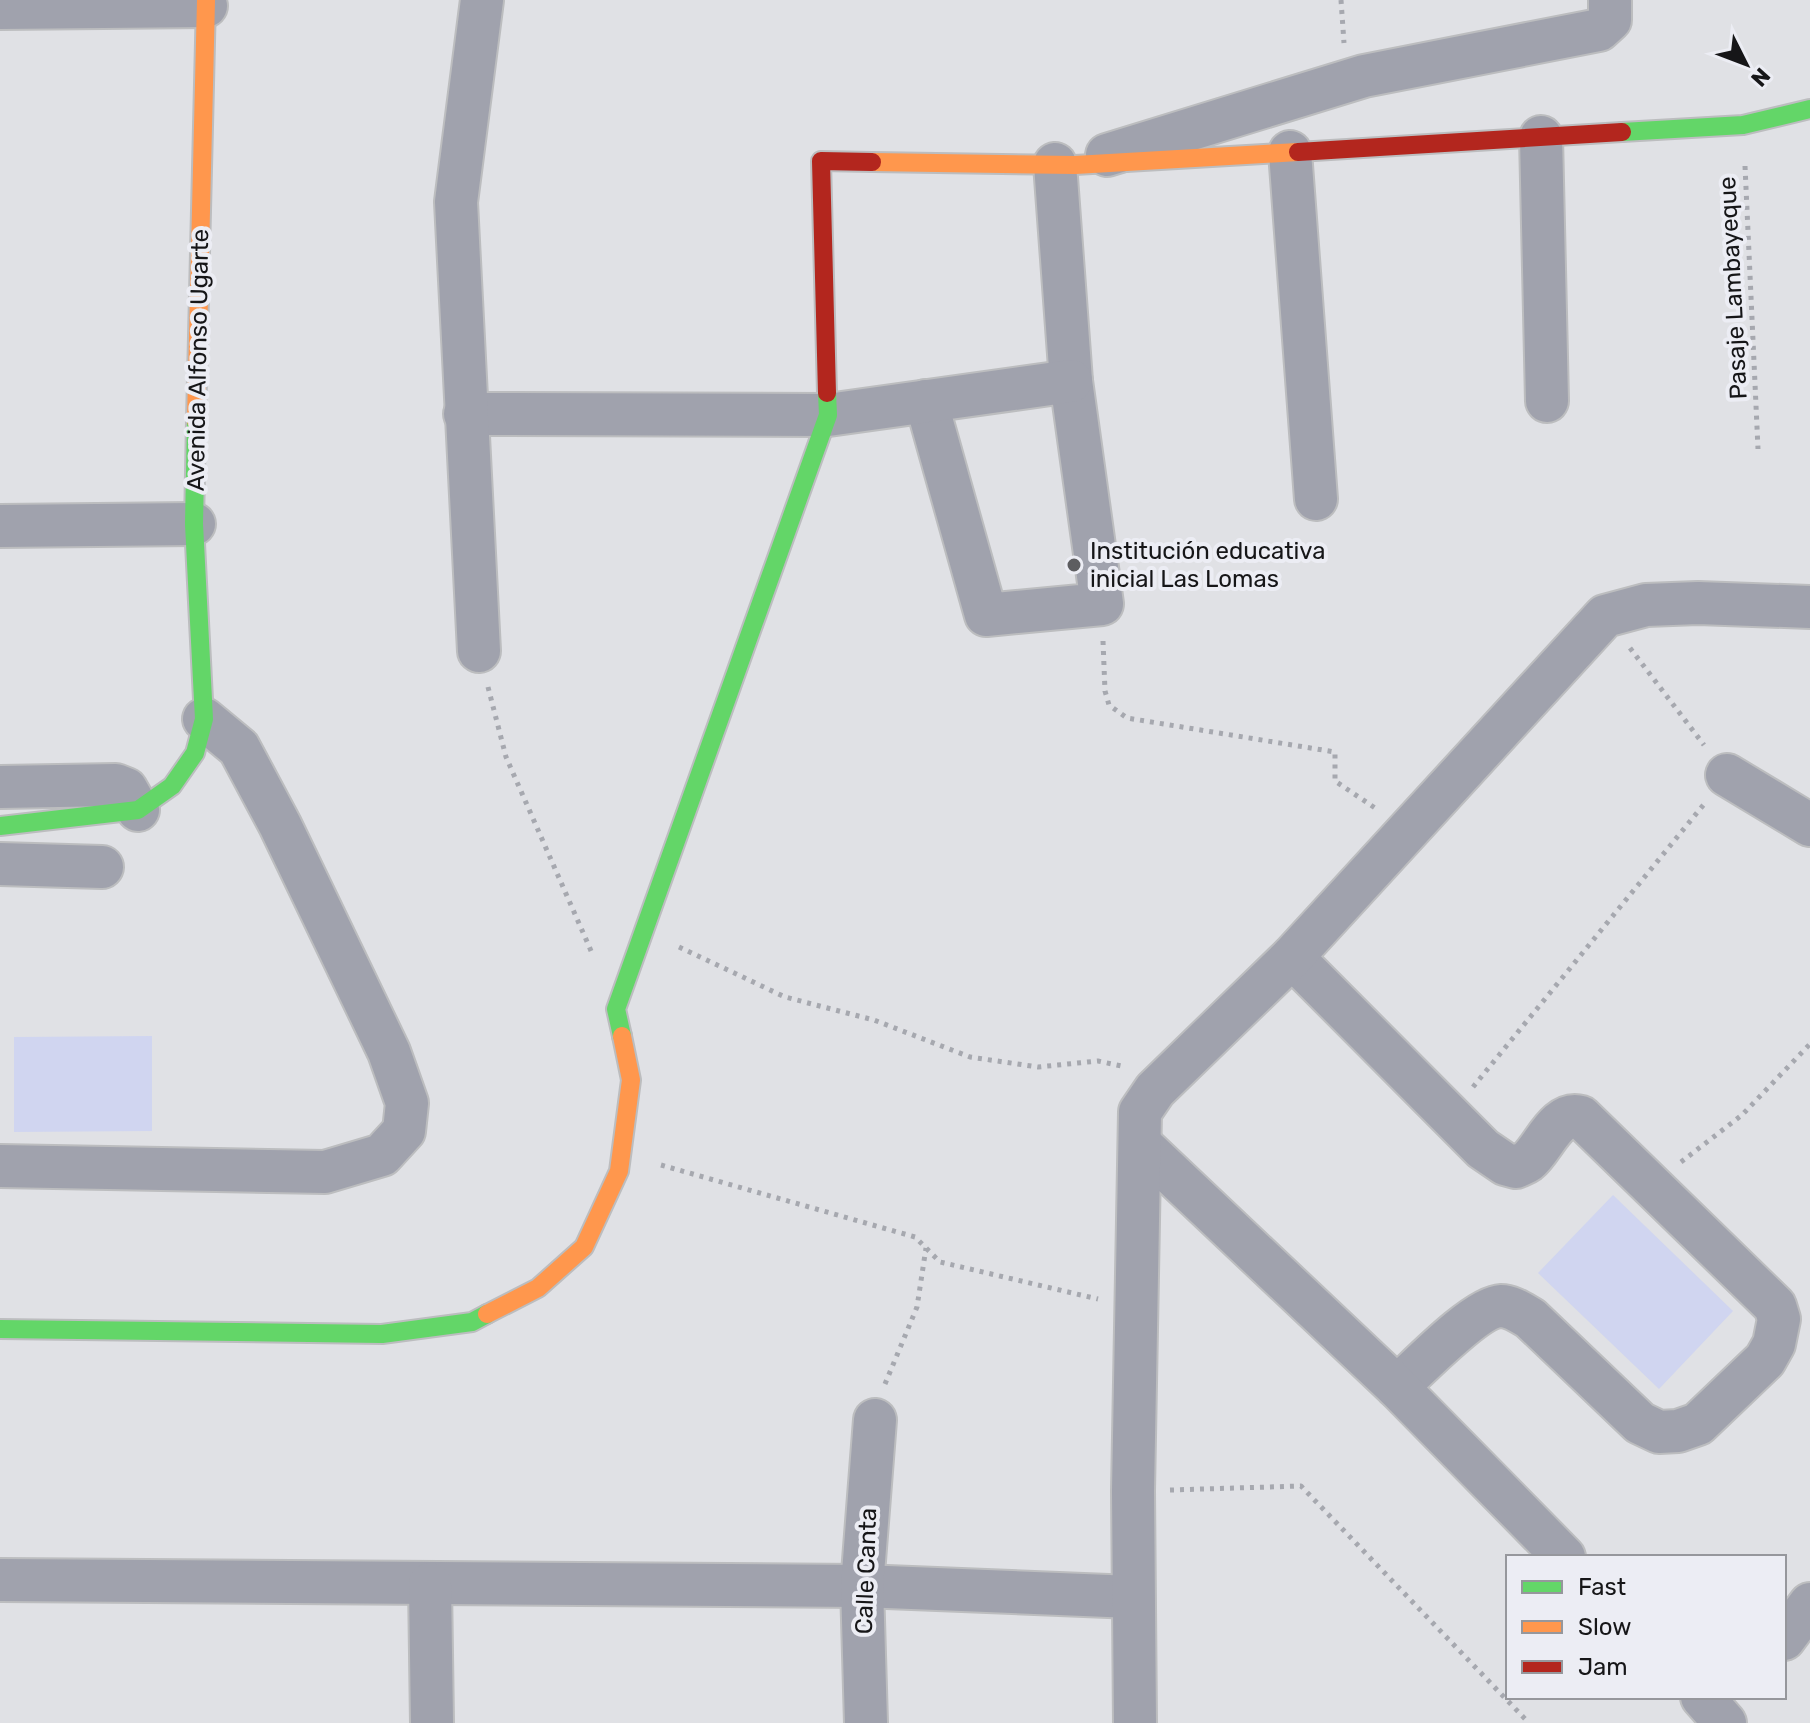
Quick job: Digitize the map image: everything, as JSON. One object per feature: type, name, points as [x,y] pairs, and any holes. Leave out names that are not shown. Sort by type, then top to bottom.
[{"type":"street","points":[[479,651],[456,202],[482,0]]},
{"type":"street","points":[[1065,165],[1364,76],[1599,30],[1610,20],[1610,0]]},
{"type":"street","points":[[0,8],[206,3]]},
{"type":"street","name":"Avenida Alfonso Ugarte","points":[[204,719],[194,524],[206,3]]},
{"type":"street","points":[[0,1329],[382,1334],[472,1322],[538,1288],[584,1247],[619,1171],[631,1080],[616,1009],[828,415],[821,161],[1065,165],[1743,125],[1810,109]]},
{"type":"street","points":[[1541,137],[1547,401]]},
{"type":"street","points":[[1290,152],[1316,499]]},
{"type":"street","points":[[926,401],[986,615],[1102,604],[1071,381],[1065,165]]},
{"type":"street","points":[[465,414],[828,415],[1071,381]]},
{"type":"street","points":[[0,526],[194,524]]},
{"type":"street","points":[[1135,1723],[1133,1491],[1140,1112],[1155,1090],[1292,957],[1605,616],[1659,604],[1810,607]]},
{"type":"street","points":[[0,826],[138,810],[172,786],[195,753],[204,719],[239,748],[280,825],[389,1052],[407,1103],[404,1131],[382,1155],[325,1172],[0,1166]]},
{"type":"street","points":[[1727,775],[1810,825]]},
{"type":"street","points":[[0,787],[116,785],[126,789],[138,810]]},
{"type":"street","points":[[0,864],[102,867]]},
{"type":"street","points":[[1292,957],[1483,1149],[1505,1164],[1516,1167],[1528,1161],[1564,1119],[1574,1115],[1581,1117],[1775,1306],[1779,1319],[1774,1344],[1765,1360],[1698,1424],[1678,1431],[1659,1432],[1640,1423],[1530,1318],[1511,1308],[1499,1306],[1475,1317],[1397,1387]]},
{"type":"street","points":[[1140,1144],[1397,1387],[1562,1555]]},
{"type":"street","name":"Calle Canta","points":[[866,1723],[862,1586],[875,1420]]},
{"type":"street","points":[[0,1580],[862,1586],[1133,1597]]},
{"type":"street","points":[[430,1584],[432,1723]]},
{"type":"street","points":[[1786,1636],[1810,1604]]},
{"type":"path","points":[[1341,0],[1344,46]]},
{"type":"path","name":"Pasaje Lambayeque","points":[[1743,125],[1758,449]]},
{"type":"path","points":[[1102,604],[1105,691],[1109,705],[1127,718],[1335,752],[1335,781],[1409,830]]},
{"type":"path","points":[[1450,1115],[1727,775],[1605,616]]},
{"type":"path","points":[[479,651],[506,757],[616,1009]]},
{"type":"path","points":[[649,917],[675,946],[785,997],[874,1020],[970,1057],[1038,1067],[1098,1061],[1126,1066],[1155,1090]]},
{"type":"path","points":[[1652,1187],[1742,1115],[1810,1044]]},
{"type":"path","points":[[621,1153],[915,1237],[940,1262],[1101,1299],[1137,1298]]},
{"type":"path","points":[[875,1420],[886,1380],[917,1307],[926,1248]]},
{"type":"path","points":[[1133,1491],[1301,1486],[1529,1723]]},
{"type":"shaded area","points":[[152,1036],[152,1131],[14,1132],[14,1037]]},
{"type":"shaded area","points":[[1613,1195],[1733,1311],[1659,1389],[1538,1273]]},
{"type":"traffic: fast","points":[[1622,132],[1743,125],[1810,109]]},
{"type":"traffic: fast","points":[[622,1036],[616,1009],[828,415],[827,393]]},
{"type":"traffic: fast","points":[[0,826],[138,810],[172,786],[195,753],[204,719],[194,524],[196,421]]},
{"type":"traffic: fast","points":[[0,1329],[382,1334],[472,1322],[487,1314]]},
{"type":"traffic: slow","points":[[196,421],[206,0]]},
{"type":"traffic: slow","points":[[872,162],[1075,165],[1298,152]]},
{"type":"traffic: slow","points":[[487,1314],[538,1288],[584,1247],[619,1171],[631,1080],[622,1036]]},
{"type":"traffic: jam","points":[[1298,152],[1622,132]]},
{"type":"traffic: jam","points":[[827,393],[821,161],[872,162]]},
{"type":"place","name":"Institución educativa inicial Las Lomas","points":[[1074,565]]}]
